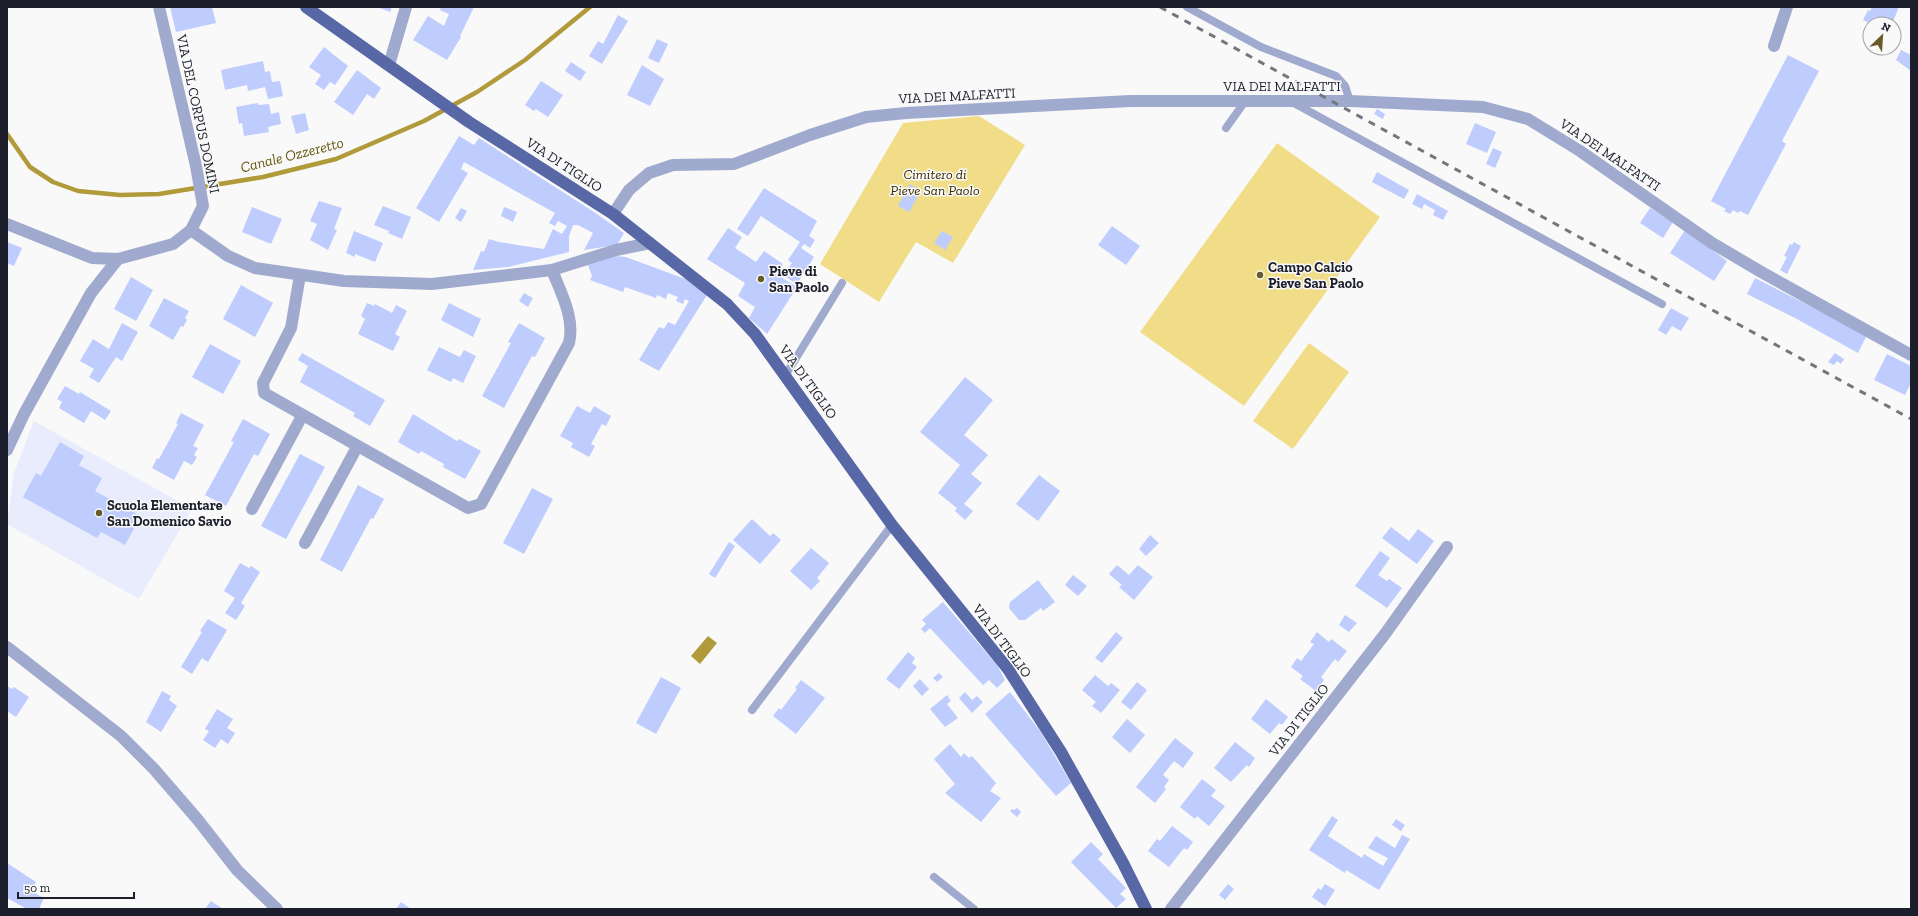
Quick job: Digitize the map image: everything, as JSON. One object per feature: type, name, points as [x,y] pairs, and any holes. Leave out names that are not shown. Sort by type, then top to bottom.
[{"type":"main road","name":"VIA DI TIGLIO","points":[[306,7],[429,92],[469,122],[613,214],[727,304],[755,334],[892,524],[1008,669],[1061,752],[1123,863],[1146,909]]},
{"type":"street","name":"VIA DEL CORPUS DOMINI","points":[[159,7],[196,166],[203,206],[191,230]]},
{"type":"street","points":[[389,65],[406,7]]},
{"type":"street","points":[[1774,46],[1787,7]]},
{"type":"street","name":"VIA DEI MALFATTI","points":[[613,214],[629,190],[649,173],[673,165],[734,164],[810,135],[866,117],[906,113],[1130,101],[1350,101],[1483,107],[1528,119],[1580,151],[1712,243],[1911,355]]},
{"type":"street","points":[[7,224],[92,258],[118,259],[173,244],[191,230],[228,256],[242,264],[255,268],[344,281],[432,284],[552,270],[616,250],[650,243]]},
{"type":"street","points":[[7,450],[24,414],[91,293],[118,259]]},
{"type":"street","points":[[300,275],[291,328],[263,383],[264,393],[302,416],[468,508],[481,504],[569,343],[572,332],[570,316],[552,270]]},
{"type":"street","points":[[252,509],[302,416]]},
{"type":"street","points":[[305,543],[357,446]]},
{"type":"street","name":"VIA DI TIGLIO","points":[[1170,909],[1385,634],[1447,547]]},
{"type":"street","points":[[7,648],[121,736],[154,769],[198,820],[237,870],[277,909]]},
{"type":"lane","points":[[1187,7],[1261,47],[1336,76],[1345,86],[1350,101]]},
{"type":"lane","points":[[1226,128],[1246,100]]},
{"type":"lane","points":[[1289,101],[1662,304]]},
{"type":"lane","points":[[785,376],[842,283]]},
{"type":"lane","points":[[752,710],[892,524]]},
{"type":"lane","points":[[934,877],[974,909]]},
{"type":"shaded area","name":"Scuola Elementare San Domenico Savio","points":[[34,421],[192,509],[139,599],[7,524],[14,473]]},
{"type":"shaded area","points":[[708,636],[717,643],[700,664],[691,656]]},
{"type":"green space","name":"Cimitero di Pieve San Paolo","points":[[979,116],[1025,145],[953,263],[916,242],[879,302],[820,264],[903,123]]},
{"type":"green space","name":"Campo Calcio Pieve San Paolo","points":[[1277,143],[1380,217],[1244,406],[1140,332]]},
{"type":"green space","points":[[1309,343],[1349,372],[1293,449],[1253,421]]},
{"type":"building","points":[[170,7],[212,7],[216,23],[176,32]]},
{"type":"building","points":[[377,7],[392,7],[390,12]]},
{"type":"building","points":[[441,7],[474,7],[460,36],[461,37],[447,60],[413,40],[428,16],[444,26],[449,14],[440,10]]},
{"type":"building","points":[[1872,7],[1899,7],[1895,16],[1865,16],[1868,10],[1870,11]]},
{"type":"building","points":[[618,15],[628,21],[602,64],[589,56],[598,41],[603,44]]},
{"type":"building","points":[[657,39],[668,44],[659,63],[648,58]]},
{"type":"building","points":[[324,47],[348,66],[335,85],[330,82],[324,90],[315,84],[321,75],[309,67]]},
{"type":"building","points":[[1902,50],[1911,55],[1911,71],[1896,60],[1898,56],[1902,56]]},
{"type":"building","points":[[1788,55],[1819,71],[1782,141],[1786,144],[1748,215],[1740,211],[1738,213],[1733,210],[1730,214],[1724,211],[1726,209],[1711,201]]},
{"type":"building","points":[[263,61],[265,72],[270,71],[272,82],[280,81],[283,96],[268,99],[265,87],[248,91],[247,85],[225,90],[221,70]]},
{"type":"building","points":[[571,62],[586,72],[580,81],[565,71]]},
{"type":"building","points":[[642,65],[664,79],[650,106],[627,95]]},
{"type":"building","points":[[357,70],[381,88],[374,99],[367,94],[353,115],[334,102]]},
{"type":"building","points":[[541,81],[563,95],[548,117],[536,109],[534,111],[525,105]]},
{"type":"building","points":[[258,103],[258,105],[269,104],[271,114],[279,112],[281,124],[268,127],[269,132],[244,136],[242,123],[239,124],[236,107]]},
{"type":"building","points":[[1377,109],[1385,114],[1383,119],[1374,114]]},
{"type":"building","points":[[305,113],[309,130],[296,134],[291,116]]},
{"type":"building","points":[[1475,123],[1496,132],[1487,153],[1466,144]]},
{"type":"building","points":[[459,136],[474,145],[479,138],[594,212],[624,233],[617,245],[584,250],[593,233],[578,225],[573,225],[569,236],[569,252],[508,267],[473,270],[481,251],[484,252],[489,239],[544,249],[553,229],[562,234],[567,226],[558,221],[555,226],[549,223],[555,213],[464,162],[461,169],[468,173],[439,222],[416,208]]},
{"type":"building","points":[[1493,148],[1502,152],[1495,168],[1486,164]]},
{"type":"building","points":[[1377,172],[1409,190],[1404,199],[1372,182]]},
{"type":"building","points":[[910,184],[921,191],[909,212],[898,206]]},
{"type":"building","points":[[764,188],[817,221],[809,236],[815,240],[810,248],[804,244],[801,248],[814,257],[797,284],[783,275],[792,263],[788,260],[800,242],[761,216],[748,236],[737,229]]},
{"type":"building","points":[[1417,194],[1448,211],[1443,220],[1433,215],[1435,210],[1424,204],[1422,209],[1412,204]]},
{"type":"building","points":[[319,201],[342,208],[334,229],[337,230],[328,250],[310,240],[317,224],[310,221]]},
{"type":"building","points":[[383,206],[411,217],[402,239],[388,233],[389,231],[374,225]]},
{"type":"building","points":[[252,207],[282,219],[271,244],[242,232]]},
{"type":"building","points":[[504,207],[517,212],[513,222],[501,216]]},
{"type":"building","points":[[461,208],[467,211],[461,222],[455,218]]},
{"type":"building","points":[[1650,208],[1673,222],[1663,238],[1640,223]]},
{"type":"building","points":[[1112,226],[1140,246],[1126,265],[1098,245]]},
{"type":"building","name":"Pieve di San Paolo","points":[[728,228],[742,237],[735,248],[756,262],[764,251],[783,264],[776,274],[797,287],[767,334],[749,318],[755,307],[738,296],[745,283],[707,259]]},
{"type":"building","points":[[1685,230],[1727,261],[1714,281],[1670,253]]},
{"type":"building","points":[[354,231],[383,243],[375,262],[355,254],[355,257],[346,253]]},
{"type":"building","points":[[942,231],[953,237],[945,250],[934,243]]},
{"type":"building","points":[[7,242],[22,248],[14,266],[7,263]]},
{"type":"building","points":[[1794,242],[1801,246],[1787,274],[1780,270],[1787,257],[1784,256],[1790,244],[1792,245]]},
{"type":"building","points":[[615,256],[626,257],[688,280],[707,295],[659,371],[639,360],[659,327],[664,329],[668,322],[675,325],[689,301],[685,299],[683,304],[676,301],[678,297],[668,293],[666,299],[657,295],[656,298],[625,287],[623,292],[590,280],[592,276],[588,265]]},
{"type":"building","points":[[131,277],[153,290],[136,321],[114,309]]},
{"type":"building","points":[[1755,278],[1867,335],[1858,353],[1795,318],[1747,294]]},
{"type":"building","points":[[241,285],[273,303],[255,337],[223,319]]},
{"type":"building","points":[[524,293],[533,298],[528,307],[519,301]]},
{"type":"building","points":[[164,298],[189,311],[185,318],[187,320],[183,327],[181,326],[173,340],[149,326]]},
{"type":"building","points":[[367,303],[374,306],[375,304],[392,313],[396,305],[407,311],[395,334],[400,337],[393,351],[358,334],[365,319],[361,316]]},
{"type":"building","points":[[449,303],[481,319],[473,337],[441,320]]},
{"type":"building","points":[[1671,308],[1689,318],[1681,331],[1672,326],[1666,335],[1658,330]]},
{"type":"building","points":[[122,323],[138,332],[122,361],[116,357],[99,383],[89,377],[94,369],[80,361],[93,339],[109,349]]},
{"type":"building","points":[[519,323],[545,338],[535,357],[532,356],[504,408],[482,396],[511,343],[508,342]]},
{"type":"building","points":[[210,344],[241,361],[223,394],[192,377]]},
{"type":"building","points":[[439,347],[460,357],[464,350],[476,356],[463,383],[453,378],[451,382],[427,370]]},
{"type":"building","points":[[302,353],[385,400],[370,426],[353,416],[355,413],[300,382],[308,366],[298,360]]},
{"type":"building","points":[[1835,353],[1844,359],[1841,364],[1837,361],[1834,365],[1828,362]]},
{"type":"building","points":[[1887,354],[1911,366],[1911,385],[1905,395],[1874,380]]},
{"type":"building","points":[[965,377],[993,400],[964,435],[988,455],[971,474],[982,483],[964,504],[973,511],[965,520],[955,511],[957,508],[938,493],[960,465],[920,432]]},
{"type":"building","points":[[65,386],[79,394],[80,392],[111,411],[105,420],[91,411],[84,423],[59,408],[62,402],[57,399]]},
{"type":"building","points":[[577,406],[590,413],[594,406],[611,416],[606,426],[602,424],[591,444],[595,446],[589,457],[571,447],[573,443],[560,436]]},
{"type":"building","points":[[181,413],[204,425],[193,446],[198,448],[194,455],[197,457],[192,465],[184,461],[174,480],[152,468],[157,458],[159,459],[178,424],[176,423]]},
{"type":"building","points":[[413,414],[457,441],[459,439],[481,451],[465,479],[443,467],[444,464],[421,451],[419,454],[398,442]]},
{"type":"building","points":[[243,419],[270,434],[258,456],[254,454],[226,506],[205,495],[234,442],[231,441]]},
{"type":"building","points":[[60,442],[84,456],[79,465],[102,478],[95,491],[141,516],[125,545],[101,532],[97,538],[23,497],[36,473],[41,476]]},
{"type":"building","points":[[300,454],[325,467],[286,539],[261,526]]},
{"type":"building","points":[[1039,475],[1060,491],[1038,521],[1016,504]]},
{"type":"building","points":[[358,485],[384,499],[373,519],[371,518],[342,572],[320,560]]},
{"type":"building","points":[[532,488],[553,499],[524,554],[503,543]]},
{"type":"building","points":[[752,519],[770,536],[773,533],[781,540],[760,564],[733,540]]},
{"type":"building","points":[[1391,527],[1409,541],[1418,529],[1434,541],[1417,564],[1382,538]]},
{"type":"building","points":[[1150,535],[1159,543],[1146,556],[1139,549]]},
{"type":"building","points":[[729,542],[735,546],[715,578],[709,574]]},
{"type":"building","points":[[811,548],[829,563],[817,578],[820,581],[811,590],[790,571]]},
{"type":"building","points":[[1380,551],[1390,558],[1378,575],[1387,581],[1389,579],[1402,588],[1387,608],[1355,586]]},
{"type":"building","points":[[240,563],[249,568],[251,566],[260,572],[241,603],[245,606],[236,620],[225,613],[235,598],[224,591]]},
{"type":"building","points":[[1117,565],[1129,575],[1138,565],[1153,577],[1134,600],[1119,587],[1122,585],[1109,574]]},
{"type":"building","points":[[1073,575],[1087,586],[1078,596],[1065,585]]},
{"type":"building","points":[[1038,580],[1055,602],[1043,611],[1041,608],[1025,620],[1019,620],[1009,608],[1010,602]]},
{"type":"building","points":[[943,602],[997,665],[1005,680],[997,688],[989,680],[983,685],[930,628],[925,633],[921,629],[926,624],[922,620]]},
{"type":"building","points":[[1345,615],[1357,623],[1349,632],[1339,625]]},
{"type":"building","points":[[208,619],[227,630],[208,662],[202,658],[192,674],[181,667]]},
{"type":"building","points":[[1116,632],[1123,638],[1102,663],[1095,658]]},
{"type":"building","points":[[1317,632],[1329,642],[1331,639],[1347,651],[1338,662],[1335,659],[1321,677],[1324,680],[1316,691],[1300,679],[1303,676],[1291,667],[1297,658],[1301,661],[1314,644],[1310,642]]},
{"type":"building","points":[[908,652],[915,658],[912,663],[917,667],[899,689],[886,679]]},
{"type":"building","points":[[939,673],[943,677],[937,682],[933,678]]},
{"type":"building","points":[[1095,675],[1108,686],[1111,683],[1120,690],[1101,713],[1092,706],[1096,702],[1082,690]]},
{"type":"building","points":[[661,677],[681,688],[656,734],[636,723]]},
{"type":"building","points":[[920,679],[929,689],[922,696],[913,686]]},
{"type":"building","points":[[801,680],[825,698],[796,734],[773,716],[779,708],[781,710],[797,689],[795,688]]},
{"type":"building","points":[[1137,682],[1147,690],[1131,710],[1121,702]]},
{"type":"building","points":[[7,686],[12,689],[14,687],[29,697],[16,717],[7,711]]},
{"type":"building","points":[[162,691],[171,696],[169,700],[177,706],[161,732],[146,722]]},
{"type":"building","points":[[965,692],[972,700],[977,696],[983,702],[972,713],[959,698]]},
{"type":"building","points":[[1010,692],[1040,731],[1071,783],[1056,796],[985,714]]},
{"type":"building","points":[[947,695],[951,701],[947,704],[958,718],[945,727],[930,709]]},
{"type":"building","points":[[1266,699],[1288,717],[1282,725],[1279,723],[1270,734],[1251,719]]},
{"type":"building","points":[[217,709],[233,719],[227,728],[235,733],[228,744],[221,739],[215,748],[203,740],[209,731],[205,729]]},
{"type":"building","points":[[1127,719],[1145,735],[1130,753],[1112,737]]},
{"type":"building","points":[[1175,738],[1194,753],[1183,768],[1174,761],[1163,775],[1169,780],[1164,787],[1166,789],[1155,803],[1136,787]]},
{"type":"building","points":[[1235,742],[1255,758],[1249,767],[1247,765],[1231,782],[1214,768]]},
{"type":"building","points":[[950,744],[961,757],[964,753],[969,758],[972,756],[996,783],[990,791],[1001,798],[981,822],[945,793],[955,784],[934,759]]},
{"type":"building","points":[[1202,779],[1216,790],[1211,796],[1225,806],[1209,826],[1197,816],[1195,819],[1180,807]]},
{"type":"building","points":[[1017,808],[1021,812],[1017,817],[1010,811]]},
{"type":"building","points":[[1332,816],[1338,820],[1328,836],[1362,858],[1364,854],[1383,866],[1388,858],[1368,848],[1376,836],[1395,848],[1402,835],[1410,839],[1379,890],[1346,870],[1345,873],[1309,850]]},
{"type":"building","points":[[1396,819],[1405,825],[1401,831],[1392,825]]},
{"type":"building","points":[[1172,826],[1193,842],[1187,850],[1184,848],[1169,867],[1148,851],[1157,839],[1160,841]]},
{"type":"building","points":[[1091,842],[1103,854],[1098,859],[1126,888],[1120,894],[1126,899],[1116,908],[1071,862]]},
{"type":"building","points":[[7,863],[36,882],[31,891],[44,898],[39,909],[27,909],[7,898]]},
{"type":"building","points":[[1228,884],[1234,889],[1225,900],[1219,895]]},
{"type":"building","points":[[1325,884],[1335,890],[1325,906],[1312,897],[1318,888],[1321,890]]},
{"type":"building","points":[[211,901],[223,909],[205,909]]},
{"type":"building","points":[[401,902],[411,909],[396,909]]},
{"type":"waterway","name":"Canale Ozzeretto","points":[[7,134],[30,167],[53,182],[78,191],[120,195],[159,194],[263,177],[336,159],[424,121],[477,92],[525,60],[590,7]]},
{"type":"railway","points":[[1160,7],[1911,419]]},
{"type":"place","name":"Campo Calcio Pieve San Paolo","points":[[1260,275]]},
{"type":"place","name":"Pieve di San Paolo","points":[[761,279]]},
{"type":"place","name":"Scuola Elementare San Domenico Savio","points":[[99,513]]}]
